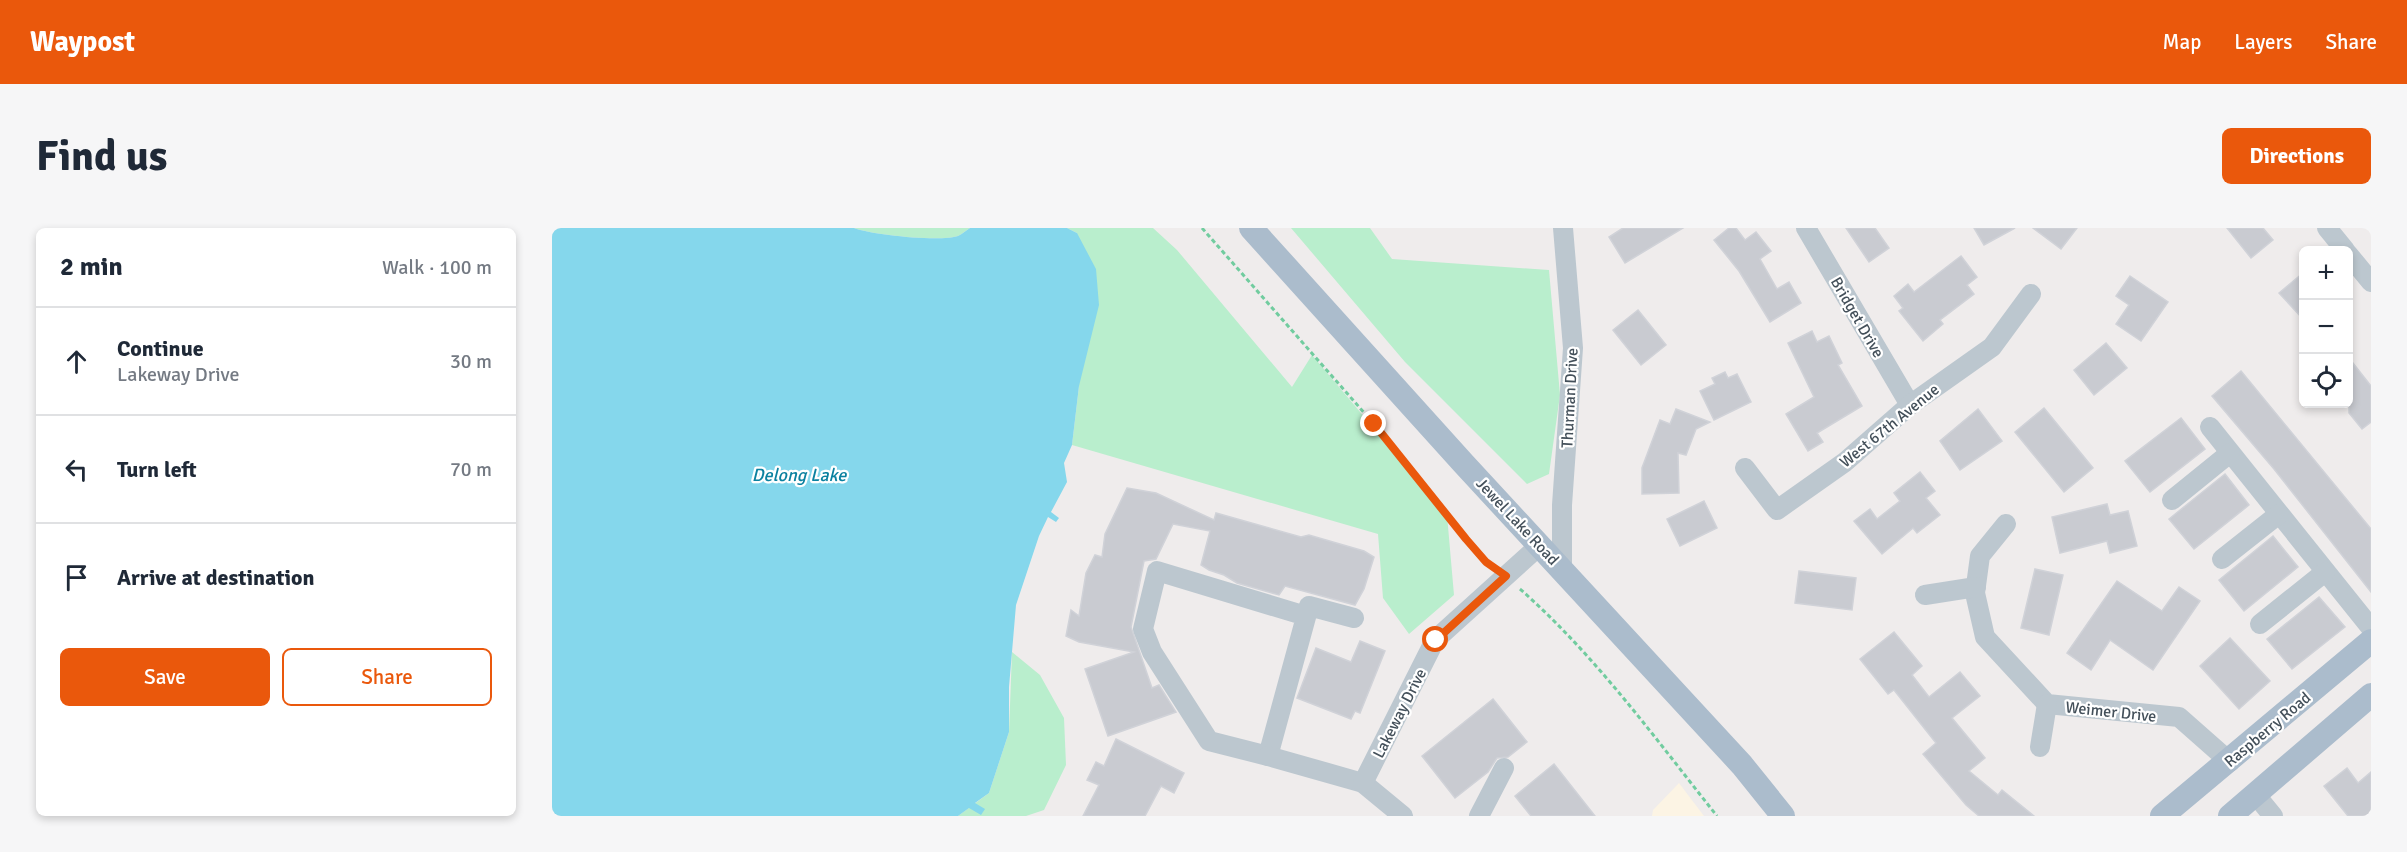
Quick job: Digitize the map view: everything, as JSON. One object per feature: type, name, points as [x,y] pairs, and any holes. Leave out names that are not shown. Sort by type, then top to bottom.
[{"type":"main road","name":"Jewel Lake Road","points":[[1251,228],[1742,765],[1783,816]]},
{"type":"main road","name":"Raspberry Road","points":[[2162,816],[2230,762],[2371,641]]},
{"type":"main road","points":[[2230,816],[2371,694]]},
{"type":"street","name":"Thurman Drive","points":[[1562,568],[1562,505],[1573,348],[1563,228]]},
{"type":"street","name":"Bridget Drive","points":[[1806,228],[1910,405]]},
{"type":"street","points":[[2326,228],[2342,246]]},
{"type":"street","points":[[2353,259],[2371,282]]},
{"type":"street","name":"West 67th Avenue","points":[[1745,468],[1777,510],[1845,462],[1910,405],[1992,347],[2031,294]]},
{"type":"street","points":[[2210,427],[2371,628]]},
{"type":"street","points":[[2172,500],[2230,453]]},
{"type":"street","points":[[2222,559],[2279,514]]},
{"type":"street","name":"Weimer Drive","points":[[2006,524],[1980,556],[1975,593],[1985,637],[2047,704],[2179,717],[2230,762]]},
{"type":"street","name":"Lakeway Drive","points":[[1363,783],[1436,640],[1540,545]]},
{"type":"street","points":[[1306,616],[1158,571],[1143,629],[1152,652],[1209,741],[1363,783],[1403,816]]},
{"type":"street","points":[[2260,624],[2325,572]]},
{"type":"street","points":[[1925,595],[1976,587]]},
{"type":"street","points":[[1268,756],[1309,606],[1354,618]]},
{"type":"street","points":[[2040,747],[2047,704]]},
{"type":"street","points":[[1479,816],[1504,768]]},
{"type":"street","points":[[2255,794],[2273,816]]},
{"type":"path","points":[[1202,228],[1403,458],[1486,562],[1506,576],[1554,620],[1623,696],[1717,816]]},
{"type":"shaded area","points":[[1679,783],[1704,816],[1652,816],[1653,810]]},
{"type":"green space","points":[[854,228],[970,228],[958,236],[949,238],[922,238]]},
{"type":"green space","points":[[1067,228],[1153,228],[1177,250],[1292,387],[1312,355],[1447,515],[1454,595],[1409,634],[1383,598],[1378,534],[1072,445],[1079,386],[1077,233]]},
{"type":"green space","points":[[1291,228],[1370,228],[1392,259],[1549,270],[1560,395],[1549,474],[1527,484],[1405,362]]},
{"type":"green space","points":[[1012,652],[1040,675],[1064,718],[1066,765],[1044,810],[1026,816],[958,816],[989,793],[1009,732]]},
{"type":"water","name":"Delong Lake","points":[[552,228],[854,228],[922,238],[949,238],[958,236],[970,228],[1067,228],[1077,233],[1096,269],[1099,305],[1079,386],[1072,445],[1064,463],[1067,482],[1051,512],[1059,518],[1056,522],[1048,517],[1039,536],[1016,605],[1009,687],[1009,732],[989,793],[975,803],[985,809],[981,815],[969,808],[958,816],[552,816]]},
{"type":"building","points":[[1623,228],[1683,228],[1625,263],[1609,237]]},
{"type":"building","points":[[1729,228],[1736,228],[1745,240],[1756,232],[1771,251],[1760,259],[1777,289],[1789,282],[1801,303],[1770,322],[1739,271],[1714,240]]},
{"type":"building","points":[[1846,228],[1875,228],[1889,248],[1869,262]]},
{"type":"building","points":[[1974,228],[2015,228],[1984,245]]},
{"type":"building","points":[[2033,228],[2077,228],[2061,249]]},
{"type":"building","points":[[2227,228],[2263,228],[2273,240],[2251,258]]},
{"type":"building","points":[[1961,256],[1977,277],[1967,285],[1974,294],[1940,320],[1943,324],[1923,341],[1899,311],[1903,308],[1894,296],[1908,284],[1914,292]]},
{"type":"building","points":[[2130,276],[2168,302],[2141,341],[2116,324],[2129,305],[2116,296]]},
{"type":"building","points":[[2299,276],[2299,315],[2279,293]]},
{"type":"building","points":[[1638,310],[1666,345],[1641,365],[1613,330]]},
{"type":"building","points":[[1812,331],[1817,342],[1829,336],[1842,363],[1838,365],[1862,406],[1817,433],[1823,442],[1808,451],[1786,414],[1814,397],[1788,343]]},
{"type":"building","points":[[2106,343],[2127,368],[2094,395],[2074,370]]},
{"type":"building","points":[[2353,363],[2371,386],[2371,422],[2362,429],[2349,413],[2349,408],[2353,408]]},
{"type":"building","points":[[2241,371],[2371,529],[2371,592],[2274,469],[2212,396]]},
{"type":"building","points":[[1725,372],[1728,378],[1737,374],[1751,402],[1714,420],[1700,391],[1715,384],[1712,378]]},
{"type":"building","points":[[2044,408],[2093,468],[2064,492],[2015,432]]},
{"type":"building","points":[[1676,409],[1710,422],[1696,429],[1686,455],[1678,453],[1679,493],[1642,494],[1642,468],[1660,420],[1670,424]]},
{"type":"building","points":[[1978,409],[2002,441],[1960,470],[1940,441]]},
{"type":"building","points":[[2181,418],[2205,449],[2150,492],[2125,461]]},
{"type":"building","points":[[1920,472],[1935,491],[1926,498],[1940,515],[1917,533],[1913,528],[1882,554],[1854,521],[1870,509],[1877,519],[1900,501],[1894,493]]},
{"type":"building","points":[[2225,474],[2249,505],[2194,549],[2169,519]]},
{"type":"building","points":[[1127,488],[1156,493],[1214,520],[1216,513],[1301,537],[1309,535],[1364,551],[1374,557],[1364,589],[1355,605],[1285,586],[1279,595],[1237,583],[1201,565],[1210,531],[1173,524],[1156,559],[1144,561],[1131,627],[1152,688],[1159,685],[1176,712],[1108,736],[1085,669],[1134,652],[1079,642],[1066,636],[1071,610],[1079,616],[1086,573],[1095,555],[1102,557],[1105,534]]},
{"type":"building","points":[[1704,501],[1717,528],[1680,546],[1667,519]]},
{"type":"building","points":[[2107,504],[2110,515],[2128,511],[2137,546],[2110,553],[2107,541],[2060,553],[2052,517]]},
{"type":"building","points":[[2273,536],[2298,567],[2244,611],[2219,580]]},
{"type":"building","points":[[2035,569],[2063,575],[2049,635],[2021,628]]},
{"type":"building","points":[[1799,571],[1856,578],[1852,610],[1795,603]]},
{"type":"building","points":[[2117,581],[2162,611],[2179,587],[2200,601],[2153,670],[2110,640],[2091,670],[2067,653]]},
{"type":"building","points":[[2319,597],[2345,627],[2292,669],[2267,639]]},
{"type":"building","points":[[1894,632],[1922,666],[1912,675],[1929,697],[1960,672],[1980,696],[1952,718],[1985,758],[1969,771],[1998,795],[2002,790],[2034,816],[1979,816],[1966,805],[1923,754],[1936,743],[1894,690],[1888,694],[1860,659]]},
{"type":"building","points":[[2230,638],[2270,681],[2239,709],[2200,666]]},
{"type":"building","points":[[1360,641],[1385,651],[1360,713],[1355,711],[1351,719],[1297,698],[1316,648],[1351,662]]},
{"type":"building","points":[[1493,699],[1527,742],[1508,757],[1497,758],[1488,772],[1455,798],[1422,756]]},
{"type":"building","points":[[1116,739],[1184,773],[1174,793],[1161,786],[1145,816],[1083,816],[1099,785],[1087,780],[1096,762],[1104,766]]},
{"type":"building","points":[[1554,764],[1595,816],[1531,816],[1515,796]]},
{"type":"building","points":[[2347,768],[2358,783],[2371,772],[2371,812],[2366,816],[2348,816],[2324,786]]},
{"type":"route","points":[[1374,424],[1466,539],[1486,562],[1506,576],[1436,640]]}]
